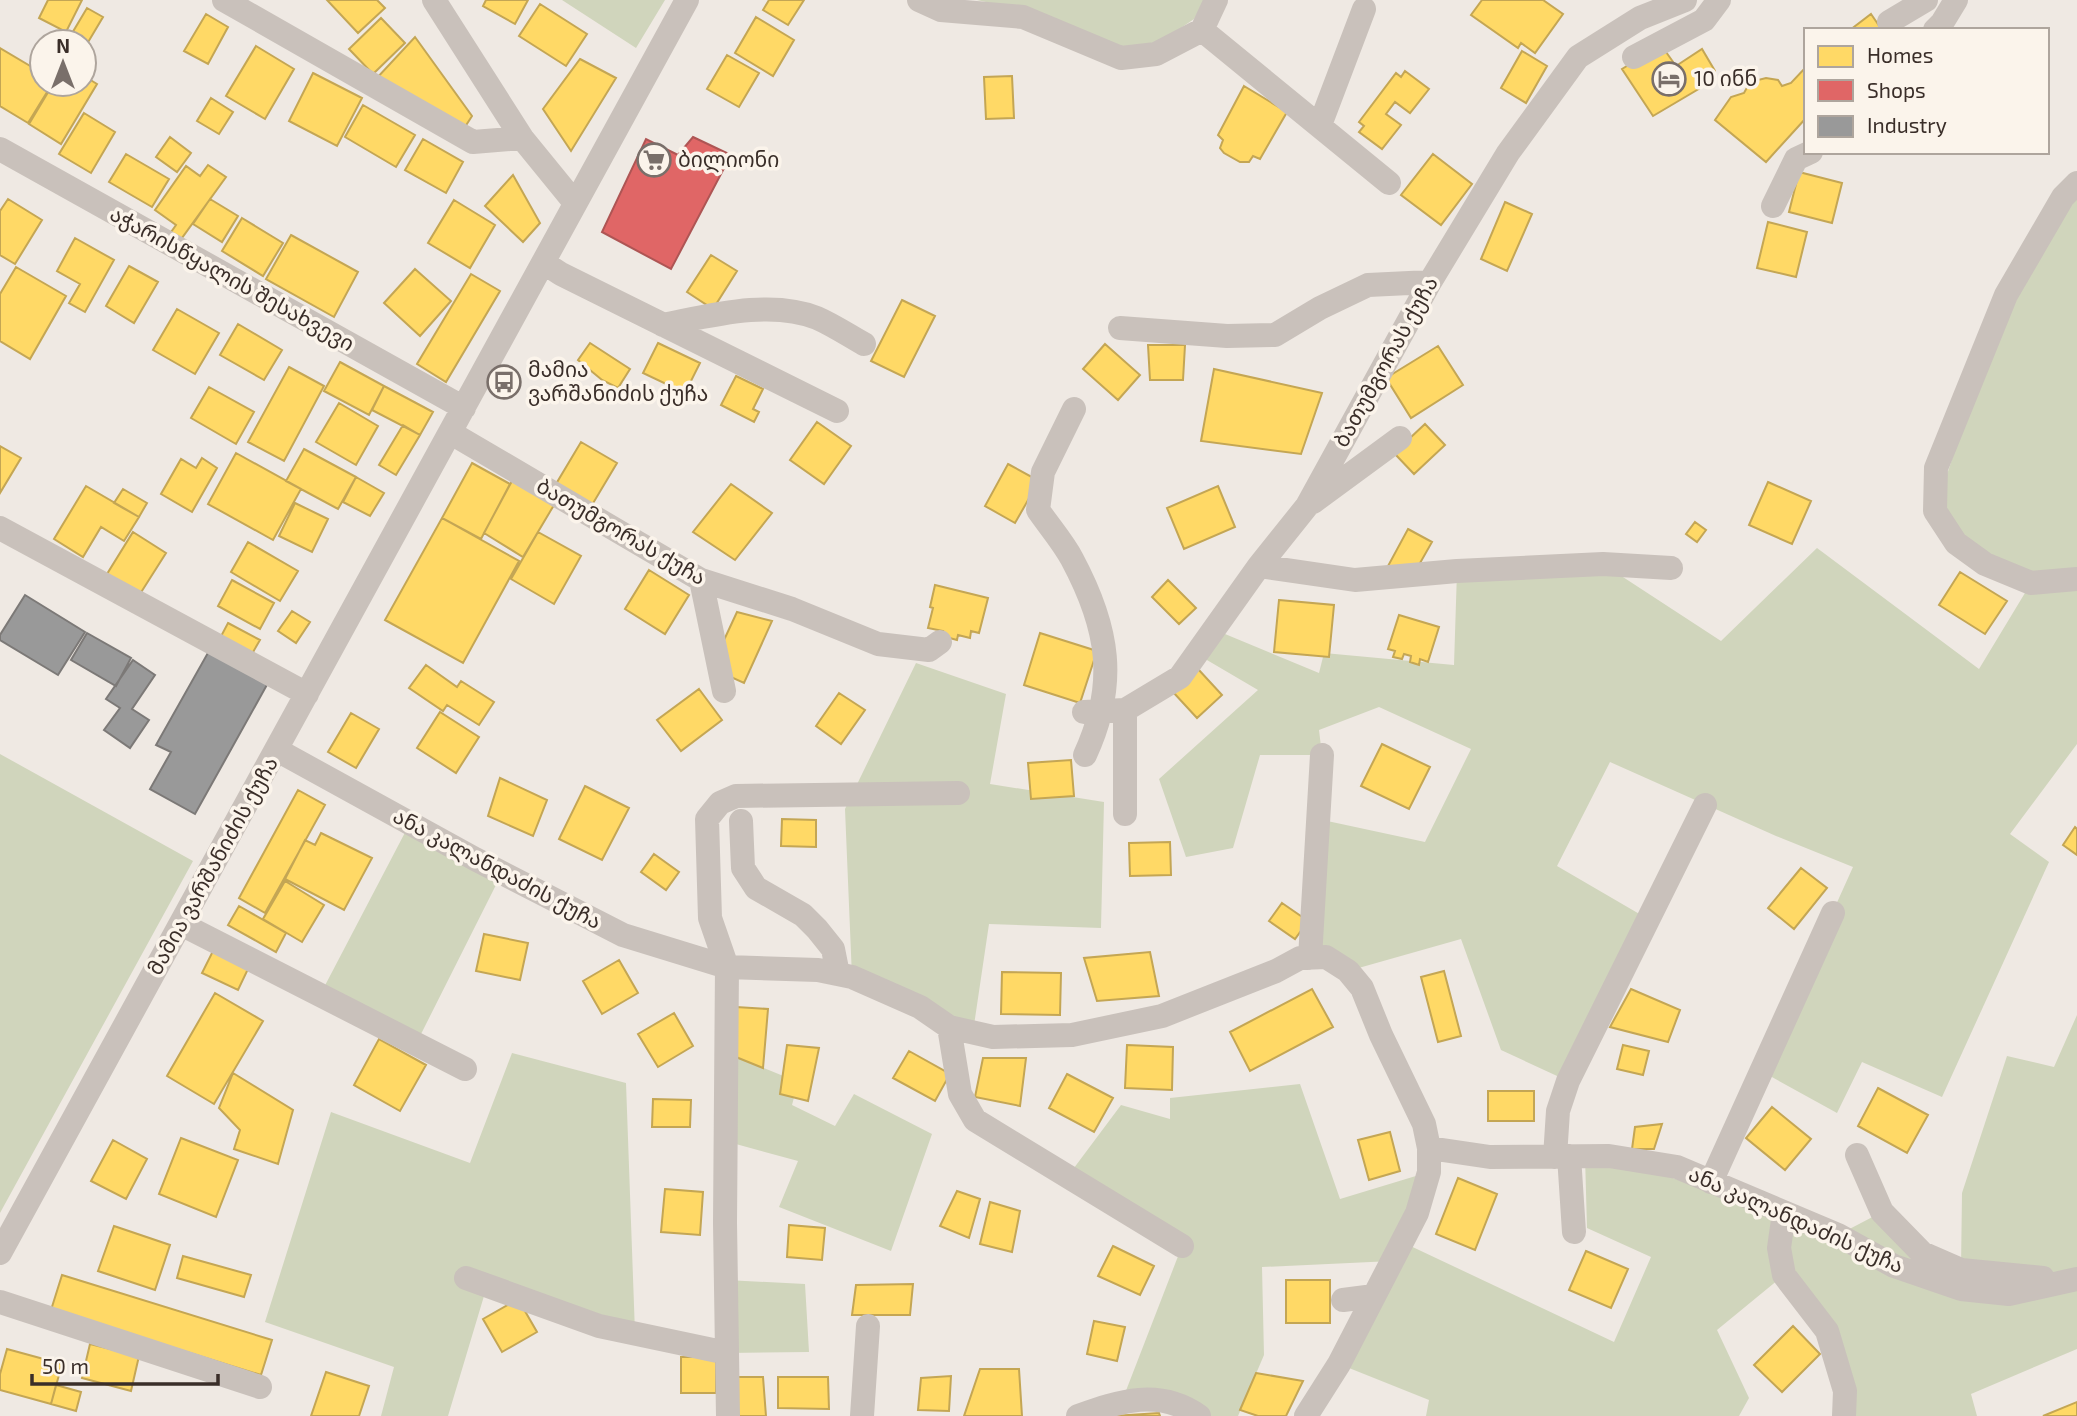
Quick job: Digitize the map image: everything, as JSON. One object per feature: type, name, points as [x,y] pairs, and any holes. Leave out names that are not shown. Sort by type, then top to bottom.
[{"type":"street","points":[[224,0],[473,142],[522,138]]},
{"type":"street","points":[[434,0],[522,138],[575,203]]},
{"type":"street","name":"მამია ვარშანიძის ქუჩა","points":[[0,1253],[687,0]]},
{"type":"street","points":[[919,0],[941,10],[1023,17],[1121,58],[1156,54],[1202,30],[1216,0]]},
{"type":"street","name":"ბათუმგორას ქუჩა","points":[[1104,711],[1180,677],[1259,566],[1307,506],[1430,282],[1508,153],[1578,57],[1640,18],[1650,4],[1685,0]]},
{"type":"street","points":[[1634,57],[1704,20],[1719,0]]},
{"type":"street","points":[[1889,22],[1926,0]]},
{"type":"street","points":[[1937,28],[1956,0]]},
{"type":"street","points":[[1320,125],[1364,9]]},
{"type":"street","points":[[1202,30],[1390,183]]},
{"type":"street","name":"აჭარისწყალის შესახვევი","points":[[0,149],[464,408]]},
{"type":"street","points":[[1773,206],[1796,159],[1807,154]]},
{"type":"street","points":[[2077,183],[2063,197],[2006,295],[1936,468],[1935,511],[1956,543],[1985,564],[2031,583],[2077,579]]},
{"type":"street","points":[[544,263],[663,326],[837,411]]},
{"type":"street","points":[[1120,328],[1227,336],[1275,335],[1320,308],[1368,285],[1430,282]]},
{"type":"street","points":[[663,326],[746,309],[778,310],[814,317],[864,344]]},
{"type":"street","points":[[1074,409],[1043,472],[1038,510],[1072,558],[1097,614],[1107,665],[1104,711],[1125,814]]},
{"type":"street","name":"ბათუმგორას ქუჩა","points":[[451,433],[701,580],[792,609],[878,644],[929,650],[940,642]]},
{"type":"street","points":[[1307,506],[1400,438]]},
{"type":"street","points":[[0,528],[307,694]]},
{"type":"street","points":[[1259,566],[1355,580],[1457,570],[1603,564],[1671,568]]},
{"type":"street","points":[[701,580],[724,691]]},
{"type":"street","points":[[1085,755],[1104,711]]},
{"type":"street","name":"ანა კალანდაძის ქუჩა","points":[[276,750],[475,859],[623,935],[727,967],[818,970],[852,977],[920,1007],[949,1027],[993,1037],[1072,1035],[1161,1016],[1276,971],[1300,958],[1310,958]]},
{"type":"street","points":[[1306,1416],[1339,1364],[1417,1213],[1430,1172],[1424,1124],[1381,1035],[1362,988],[1348,971],[1326,957],[1310,958],[1322,755]]},
{"type":"street","points":[[728,1416],[727,967],[710,918],[708,819],[720,803],[736,796],[958,793]]},
{"type":"street","points":[[1574,1232],[1558,1111],[1568,1080],[1704,805]]},
{"type":"street","points":[[741,821],[743,868],[756,888],[803,915],[817,929],[833,949],[838,974]]},
{"type":"street","points":[[1711,1182],[1833,913]]},
{"type":"street","points":[[181,924],[465,1069]]},
{"type":"street","points":[[949,1027],[960,1094],[975,1119],[1182,1246]]},
{"type":"street","name":"ანა კალანდაძის ქუჩა","points":[[1429,1148],[1490,1157],[1609,1156],[1677,1167],[1838,1235],[1894,1266],[1961,1289],[2009,1294],[2077,1279]]},
{"type":"street","points":[[1857,1155],[1882,1212],[1922,1252],[1961,1270],[2021,1277],[2077,1279]]},
{"type":"street","points":[[1784,1213],[1779,1248],[1784,1275],[1827,1331],[1845,1391],[1844,1416]]},
{"type":"street","points":[[466,1278],[599,1326],[727,1353]]},
{"type":"street","points":[[1343,1300],[1374,1296]]},
{"type":"street","points":[[0,1302],[260,1387]]},
{"type":"street","points":[[862,1416],[868,1326]]},
{"type":"street","points":[[1078,1416],[1122,1401],[1167,1401],[1199,1416]]},
{"type":"green space","points":[[562,0],[665,0],[636,48]]},
{"type":"green space","points":[[977,0],[1205,0],[1194,19],[1153,47],[1126,48],[1023,10]]},
{"type":"green space","points":[[2077,183],[2077,744],[2010,834],[2049,862],[1942,1097],[1862,1062],[1837,1113],[1761,1071],[1853,867],[1610,762],[1557,866],[1648,919],[1568,1081],[1501,1050],[1461,939],[1348,971],[1310,958],[1318,819],[1425,842],[1471,749],[1379,707],[1319,730],[1322,755],[1260,755],[1233,848],[1186,857],[1159,779],[1258,690],[1195,653],[1213,629],[1319,673],[1324,653],[1454,665],[1457,571],[1603,564],[1721,641],[1817,548],[1979,669],[2031,583],[1985,564],[1935,511],[2006,295]]},
{"type":"green space","points":[[916,663],[1006,694],[990,784],[1104,802],[1101,928],[989,924],[973,1032],[852,977],[845,809]]},
{"type":"green space","points":[[0,754],[193,861],[0,1213]]},
{"type":"green space","points":[[410,823],[502,873],[416,1044],[320,995]]},
{"type":"green space","points":[[2077,1015],[2077,1349],[1971,1394],[1977,1416],[1844,1416],[1845,1390],[1784,1275],[1717,1330],[1749,1398],[1739,1416],[1426,1416],[1429,1400],[1339,1364],[1392,1261],[1262,1267],[1264,1355],[1238,1416],[1199,1416],[1122,1401],[1182,1246],[1068,1176],[1121,1105],[1170,1119],[1170,1098],[1300,1084],[1340,1199],[1429,1172],[1402,1242],[1614,1342],[1651,1257],[1587,1228],[1585,1156],[1609,1156],[1838,1235],[1882,1212],[1961,1269],[1962,1193],[2007,1056],[2054,1067]]},
{"type":"green space","points":[[725,1052],[798,1082],[792,1105],[835,1126],[854,1094],[932,1134],[891,1251],[779,1207],[798,1161],[725,1141]]},
{"type":"green space","points":[[512,1053],[626,1083],[635,1333],[487,1286],[448,1416],[381,1416],[394,1367],[265,1322],[331,1112],[470,1163]]},
{"type":"green space","points":[[726,1280],[805,1284],[809,1352],[727,1353]]},
{"type":"building: Homes","points":[[48,0],[82,0],[68,28],[58,28],[39,18]]},
{"type":"building: Homes","points":[[327,0],[377,0],[385,8],[358,33]]},
{"type":"building: Homes","points":[[486,0],[528,0],[515,24],[483,6]]},
{"type":"building: Homes","points":[[769,0],[804,0],[788,25],[763,10]]},
{"type":"building: Homes","points":[[1482,0],[1543,0],[1563,14],[1535,53],[1521,43],[1518,48],[1471,15]]},
{"type":"building: Homes","points":[[540,4],[587,34],[566,66],[519,36]]},
{"type":"building: Homes","points":[[87,8],[103,17],[96,28],[75,28]]},
{"type":"building: Homes","points":[[206,14],[228,27],[208,64],[184,51]]},
{"type":"building: Homes","points":[[1871,14],[1881,28],[1853,28]]},
{"type":"building: Homes","points":[[756,17],[794,40],[773,76],[735,53]]},
{"type":"building: Homes","points":[[381,18],[405,43],[373,74],[349,49]]},
{"type":"building: Homes","points":[[415,37],[472,116],[463,130],[375,80]]},
{"type":"building: Homes","name":"10 ინნ","points":[[1661,45],[1676,66],[1702,49],[1715,71],[1702,87],[1653,116],[1622,69]]},
{"type":"building: Homes","points":[[256,46],[294,69],[265,119],[226,96]]},
{"type":"building: Homes","points":[[0,48],[28,65],[28,98],[43,98],[28,123],[0,106]]},
{"type":"building: Homes","points":[[1522,51],[1547,66],[1526,103],[1501,88]]},
{"type":"building: Homes","points":[[727,55],[759,73],[739,107],[707,89]]},
{"type":"building: Homes","points":[[580,59],[616,78],[571,151],[543,109]]},
{"type":"building: Homes","points":[[1804,69],[1804,120],[1766,162],[1715,120],[1731,97],[1744,93],[1750,82],[1766,78],[1778,80],[1782,86],[1791,83]]},
{"type":"building: Homes","points":[[1405,71],[1429,89],[1410,113],[1395,102],[1386,114],[1401,125],[1382,149],[1359,132],[1364,126],[1359,122],[1396,73],[1401,77]]},
{"type":"building: Homes","points":[[313,73],[362,98],[337,146],[289,121]]},
{"type":"building: Homes","points":[[1012,76],[1014,118],[986,119],[984,77]]},
{"type":"building: Homes","points":[[1244,86],[1287,112],[1260,159],[1253,156],[1249,162],[1240,162],[1224,153],[1220,148],[1223,140],[1218,135]]},
{"type":"building: Homes","points":[[45,98],[89,98],[61,144],[29,124]]},
{"type":"building: Homes","points":[[211,98],[233,112],[219,134],[197,121]]},
{"type":"building: Homes","points":[[363,105],[415,135],[396,167],[345,137]]},
{"type":"building: Homes","points":[[84,113],[115,132],[91,173],[59,154]]},
{"type":"building: Homes","points":[[170,137],[191,153],[177,172],[156,157]]},
{"type":"building: Homes","points":[[423,139],[463,162],[446,193],[405,170]]},
{"type":"building: Homes","points":[[126,154],[169,179],[152,207],[109,182]]},
{"type":"building: Homes","points":[[1433,154],[1472,184],[1441,225],[1401,195]]},
{"type":"building: Homes","points":[[208,165],[226,177],[179,242],[169,235],[176,225],[155,210],[186,166],[200,176]]},
{"type":"building: Homes","points":[[1799,172],[1842,183],[1832,223],[1789,212]]},
{"type":"building: Homes","points":[[513,175],[540,223],[523,242],[485,206]]},
{"type":"building: Homes","points":[[8,199],[42,220],[15,264],[0,255],[0,211]]},
{"type":"building: Homes","points":[[210,199],[238,216],[222,242],[193,224]]},
{"type":"building: Homes","points":[[454,200],[495,225],[470,268],[428,243]]},
{"type":"building: Homes","points":[[1505,202],[1532,214],[1507,271],[1481,259]]},
{"type":"building: Homes","points":[[242,218],[283,243],[263,276],[222,251]]},
{"type":"building: Homes","points":[[1768,222],[1807,232],[1796,277],[1757,268]]},
{"type":"building: Homes","points":[[291,235],[358,272],[334,317],[266,279]]},
{"type":"building: Homes","points":[[75,238],[114,260],[85,312],[69,303],[80,284],[57,271]]},
{"type":"building: Homes","points":[[711,255],[737,271],[713,309],[687,292]]},
{"type":"building: Homes","points":[[129,266],[158,282],[134,323],[106,306]]},
{"type":"building: Homes","points":[[16,267],[66,296],[30,359],[0,341],[0,294]]},
{"type":"building: Homes","points":[[415,269],[451,301],[420,336],[384,303]]},
{"type":"building: Homes","points":[[471,274],[500,291],[446,382],[417,364]]},
{"type":"building: Homes","points":[[902,300],[935,316],[904,377],[871,361]]},
{"type":"building: Homes","points":[[177,309],[219,333],[195,374],[153,350]]},
{"type":"building: Homes","points":[[238,324],[282,350],[264,380],[220,355]]},
{"type":"building: Homes","points":[[590,343],[630,369],[618,388],[602,380],[578,360]]},
{"type":"building: Homes","points":[[658,343],[700,363],[685,393],[643,373]]},
{"type":"building: Homes","points":[[1105,344],[1140,375],[1118,400],[1083,369]]},
{"type":"building: Homes","points":[[1148,345],[1185,345],[1183,380],[1150,380]]},
{"type":"building: Homes","points":[[1438,346],[1463,385],[1411,418],[1386,378]]},
{"type":"building: Homes","points":[[340,362],[384,386],[369,415],[324,391]]},
{"type":"building: Homes","points":[[289,367],[324,386],[284,461],[248,442]]},
{"type":"building: Homes","points":[[1214,369],[1322,393],[1301,454],[1201,441]]},
{"type":"building: Homes","points":[[736,376],[763,389],[753,409],[759,412],[754,422],[721,405]]},
{"type":"building: Homes","points":[[384,386],[433,412],[420,435],[372,410]]},
{"type":"building: Homes","points":[[209,387],[254,412],[236,444],[191,418]]},
{"type":"building: Homes","points":[[339,403],[378,426],[356,465],[316,442]]},
{"type":"building: Homes","points":[[817,422],[851,446],[824,484],[790,460]]},
{"type":"building: Homes","points":[[1425,424],[1445,445],[1414,474],[1394,453]]},
{"type":"building: Homes","points":[[403,425],[420,435],[396,475],[379,465]]},
{"type":"building: Homes","points":[[581,442],[617,463],[592,505],[556,484]]},
{"type":"building: Homes","points":[[0,446],[21,458],[0,493]]},
{"type":"building: Homes","points":[[304,449],[356,477],[338,509],[286,481]]},
{"type":"building: Homes","points":[[236,453],[301,489],[273,540],[208,504]]},
{"type":"building: Homes","points":[[202,458],[217,468],[192,512],[161,494],[181,459],[196,468]]},
{"type":"building: Homes","points":[[472,463],[510,484],[481,539],[442,518]]},
{"type":"building: Homes","points":[[1008,464],[1039,481],[1015,523],[985,506]]},
{"type":"building: Homes","points":[[356,477],[384,493],[370,516],[343,502]]},
{"type":"building: Homes","points":[[512,481],[554,505],[523,557],[484,533]]},
{"type":"building: Homes","points":[[1768,482],[1811,501],[1792,544],[1749,525]]},
{"type":"building: Homes","points":[[731,484],[772,513],[735,560],[693,532]]},
{"type":"building: Homes","points":[[86,486],[139,517],[124,541],[101,527],[83,557],[54,539]]},
{"type":"building: Homes","points":[[1218,486],[1235,527],[1184,549],[1167,508]]},
{"type":"building: Homes","points":[[123,489],[147,503],[139,517],[114,503]]},
{"type":"building: Homes","points":[[295,503],[328,519],[312,552],[279,536]]},
{"type":"building: Homes","points":[[442,518],[519,561],[463,663],[385,620]]},
{"type":"building: Homes","points":[[1695,522],[1706,530],[1697,542],[1686,534]]},
{"type":"building: Homes","points":[[1408,529],[1432,542],[1411,579],[1388,566]]},
{"type":"building: Homes","points":[[133,532],[166,553],[140,594],[107,574]]},
{"type":"building: Homes","points":[[538,532],[581,556],[554,604],[511,579]]},
{"type":"building: Homes","points":[[248,542],[298,571],[280,601],[231,572]]},
{"type":"building: Homes","points":[[649,570],[689,595],[665,634],[625,609]]},
{"type":"building: Homes","points":[[1960,572],[2007,601],[1985,634],[1939,605]]},
{"type":"building: Homes","points":[[232,580],[274,603],[260,629],[218,606]]},
{"type":"building: Homes","points":[[1168,580],[1196,608],[1179,624],[1152,597]]},
{"type":"building: Homes","points":[[935,585],[988,598],[979,633],[971,631],[970,638],[958,635],[957,640],[942,636],[943,631],[928,628]]},
{"type":"building: Homes","points":[[1279,600],[1334,605],[1329,657],[1274,652]]},
{"type":"building: Homes","points":[[292,611],[310,622],[296,643],[278,631]]},
{"type":"building: Homes","points":[[737,612],[772,621],[744,683],[711,668]]},
{"type":"building: Homes","points":[[1399,615],[1439,627],[1428,662],[1420,659],[1419,665],[1410,662],[1411,656],[1404,654],[1402,659],[1393,657],[1395,651],[1388,649]]},
{"type":"building: Homes","points":[[228,623],[260,640],[249,659],[218,642]]},
{"type":"building: Homes","points":[[1040,633],[1097,651],[1080,703],[1024,685]]},
{"type":"building: Homes","points":[[426,665],[457,687],[461,681],[494,702],[479,725],[447,705],[443,711],[409,688]]},
{"type":"building: Homes","points":[[1198,669],[1222,695],[1197,718],[1173,692]]},
{"type":"building: Homes","points":[[699,689],[722,720],[681,751],[657,720]]},
{"type":"building: Homes","points":[[839,693],[865,710],[841,744],[816,726]]},
{"type":"building: Homes","points":[[440,712],[479,737],[456,773],[417,748]]},
{"type":"building: Homes","points":[[351,713],[379,729],[356,768],[328,752]]},
{"type":"building: Homes","points":[[1382,744],[1430,767],[1409,809],[1361,786]]},
{"type":"building: Homes","points":[[1071,760],[1074,796],[1031,799],[1028,763]]},
{"type":"building: Homes","points":[[500,778],[547,800],[533,836],[488,816]]},
{"type":"building: Homes","points":[[585,786],[629,808],[602,860],[559,839]]},
{"type":"building: Homes","points":[[298,790],[325,805],[265,913],[239,898]]},
{"type":"building: Homes","points":[[782,819],[816,820],[816,847],[781,846]]},
{"type":"building: Homes","points":[[2075,827],[2077,829],[2077,855],[2063,845]]},
{"type":"building: Homes","points":[[321,833],[372,858],[344,910],[285,879],[305,840],[315,845]]},
{"type":"building: Homes","points":[[1170,842],[1171,875],[1130,876],[1129,843]]},
{"type":"building: Homes","points":[[654,854],[679,872],[666,890],[641,872]]},
{"type":"building: Homes","points":[[1801,868],[1827,888],[1794,929],[1768,908]]},
{"type":"building: Homes","points":[[285,881],[324,905],[302,942],[263,919]]},
{"type":"building: Homes","points":[[1282,903],[1308,921],[1295,939],[1269,921]]},
{"type":"building: Homes","points":[[239,906],[286,933],[276,952],[228,925]]},
{"type":"building: Homes","points":[[484,934],[528,943],[520,980],[476,971]]},
{"type":"building: Homes","points":[[213,951],[248,969],[238,990],[202,973]]},
{"type":"building: Homes","points":[[1150,952],[1159,996],[1097,1001],[1084,958]]},
{"type":"building: Homes","points":[[619,960],[638,993],[602,1014],[583,981]]},
{"type":"building: Homes","points":[[1444,971],[1461,1036],[1438,1042],[1421,977]]},
{"type":"building: Homes","points":[[1002,972],[1061,973],[1060,1015],[1001,1014]]},
{"type":"building: Homes","points":[[1312,989],[1333,1027],[1250,1071],[1230,1032]]},
{"type":"building: Homes","points":[[1631,989],[1680,1010],[1668,1042],[1610,1027]]},
{"type":"building: Homes","points":[[215,993],[263,1021],[214,1104],[167,1076]]},
{"type":"building: Homes","points":[[736,1007],[768,1009],[763,1068],[731,1055]]},
{"type":"building: Homes","points":[[674,1013],[693,1046],[658,1067],[638,1034]]},
{"type":"building: Homes","points":[[379,1039],[426,1065],[400,1111],[354,1085]]},
{"type":"building: Homes","points":[[787,1045],[819,1048],[808,1101],[780,1094]]},
{"type":"building: Homes","points":[[1127,1045],[1173,1047],[1172,1090],[1125,1088]]},
{"type":"building: Homes","points":[[1623,1045],[1649,1051],[1643,1075],[1617,1069]]},
{"type":"building: Homes","points":[[909,1051],[950,1074],[935,1101],[893,1078]]},
{"type":"building: Homes","points":[[983,1058],[1026,1058],[1020,1106],[975,1097]]},
{"type":"building: Homes","points":[[233,1073],[293,1110],[278,1164],[234,1149],[240,1130],[219,1108]]},
{"type":"building: Homes","points":[[1067,1074],[1113,1098],[1094,1132],[1049,1108]]},
{"type":"building: Homes","points":[[1878,1088],[1928,1115],[1907,1153],[1858,1126]]},
{"type":"building: Homes","points":[[1488,1091],[1534,1091],[1534,1121],[1488,1121]]},
{"type":"building: Homes","points":[[653,1099],[691,1100],[690,1127],[652,1127]]},
{"type":"building: Homes","points":[[1772,1107],[1811,1139],[1785,1170],[1746,1138]]},
{"type":"building: Homes","points":[[1662,1124],[1654,1149],[1632,1149],[1635,1127]]},
{"type":"building: Homes","points":[[1390,1132],[1400,1171],[1369,1180],[1358,1140]]},
{"type":"building: Homes","points":[[181,1138],[238,1160],[216,1217],[159,1194]]},
{"type":"building: Homes","points":[[113,1140],[147,1159],[126,1199],[91,1181]]},
{"type":"building: Homes","points":[[1458,1178],[1497,1194],[1475,1250],[1436,1234]]},
{"type":"building: Homes","points":[[665,1189],[703,1192],[700,1235],[661,1232]]},
{"type":"building: Homes","points":[[957,1191],[980,1199],[969,1238],[940,1226]]},
{"type":"building: Homes","points":[[990,1202],[1020,1211],[1012,1252],[980,1244]]},
{"type":"building: Homes","points":[[789,1225],[825,1228],[822,1260],[787,1257]]},
{"type":"building: Homes","points":[[114,1226],[170,1245],[155,1290],[98,1271]]},
{"type":"building: Homes","points":[[1113,1246],[1154,1266],[1140,1295],[1098,1276]]},
{"type":"building: Homes","points":[[1586,1251],[1628,1269],[1611,1308],[1569,1290]]},
{"type":"building: Homes","points":[[183,1256],[251,1275],[244,1297],[177,1278]]},
{"type":"building: Homes","points":[[62,1275],[272,1340],[261,1375],[51,1310]]},
{"type":"building: Homes","points":[[1286,1280],[1330,1280],[1330,1323],[1286,1323]]},
{"type":"building: Homes","points":[[913,1284],[910,1315],[852,1315],[856,1285]]},
{"type":"building: Homes","points":[[518,1299],[537,1332],[502,1352],[483,1319]]},
{"type":"building: Homes","points":[[1094,1321],[1125,1327],[1117,1361],[1087,1354]]},
{"type":"building: Homes","points":[[1793,1326],[1820,1354],[1782,1392],[1754,1365]]},
{"type":"building: Homes","points":[[90,1344],[139,1356],[131,1391],[82,1378]]},
{"type":"building: Homes","points":[[7,1349],[62,1364],[51,1404],[0,1390],[0,1374]]},
{"type":"building: Homes","points":[[681,1357],[716,1357],[716,1393],[681,1393]]},
{"type":"building: Homes","points":[[980,1369],[1019,1369],[1022,1416],[964,1416]]},
{"type":"building: Homes","points":[[326,1372],[369,1386],[359,1416],[311,1416]]},
{"type":"building: Homes","points":[[1256,1373],[1303,1381],[1286,1416],[1258,1416],[1240,1410]]},
{"type":"building: Homes","points":[[951,1376],[949,1411],[918,1410],[921,1378]]},
{"type":"building: Homes","points":[[727,1377],[763,1377],[766,1416],[728,1416]]},
{"type":"building: Homes","points":[[778,1377],[828,1377],[829,1409],[778,1408]]},
{"type":"building: Homes","points":[[56,1385],[81,1392],[76,1411],[51,1404]]},
{"type":"building: Homes","points":[[2077,1402],[2077,1416],[2043,1416]]},
{"type":"building: Homes","points":[[1159,1413],[1160,1416],[1113,1416]]},
{"type":"building: Shops","points":[[693,137],[731,155],[671,269],[602,232],[646,139],[678,155]]},
{"type":"building: Industry","points":[[25,595],[85,632],[58,675],[0,640],[0,635]]},
{"type":"building: Industry","points":[[87,633],[131,658],[116,686],[71,660]]},
{"type":"building: Industry","points":[[209,651],[268,683],[195,814],[150,789],[171,752],[156,745]]},
{"type":"building: Industry","points":[[133,660],[155,675],[132,709],[149,720],[130,748],[104,730],[120,708],[106,699]]},
{"type":"place","name":"10 ინნ","points":[[1669,79]]},
{"type":"place","name":"ბილიონი","points":[[654,160]]},
{"type":"place","name":"მამია ვარშანიძის ქუჩა","points":[[504,382]]}]
